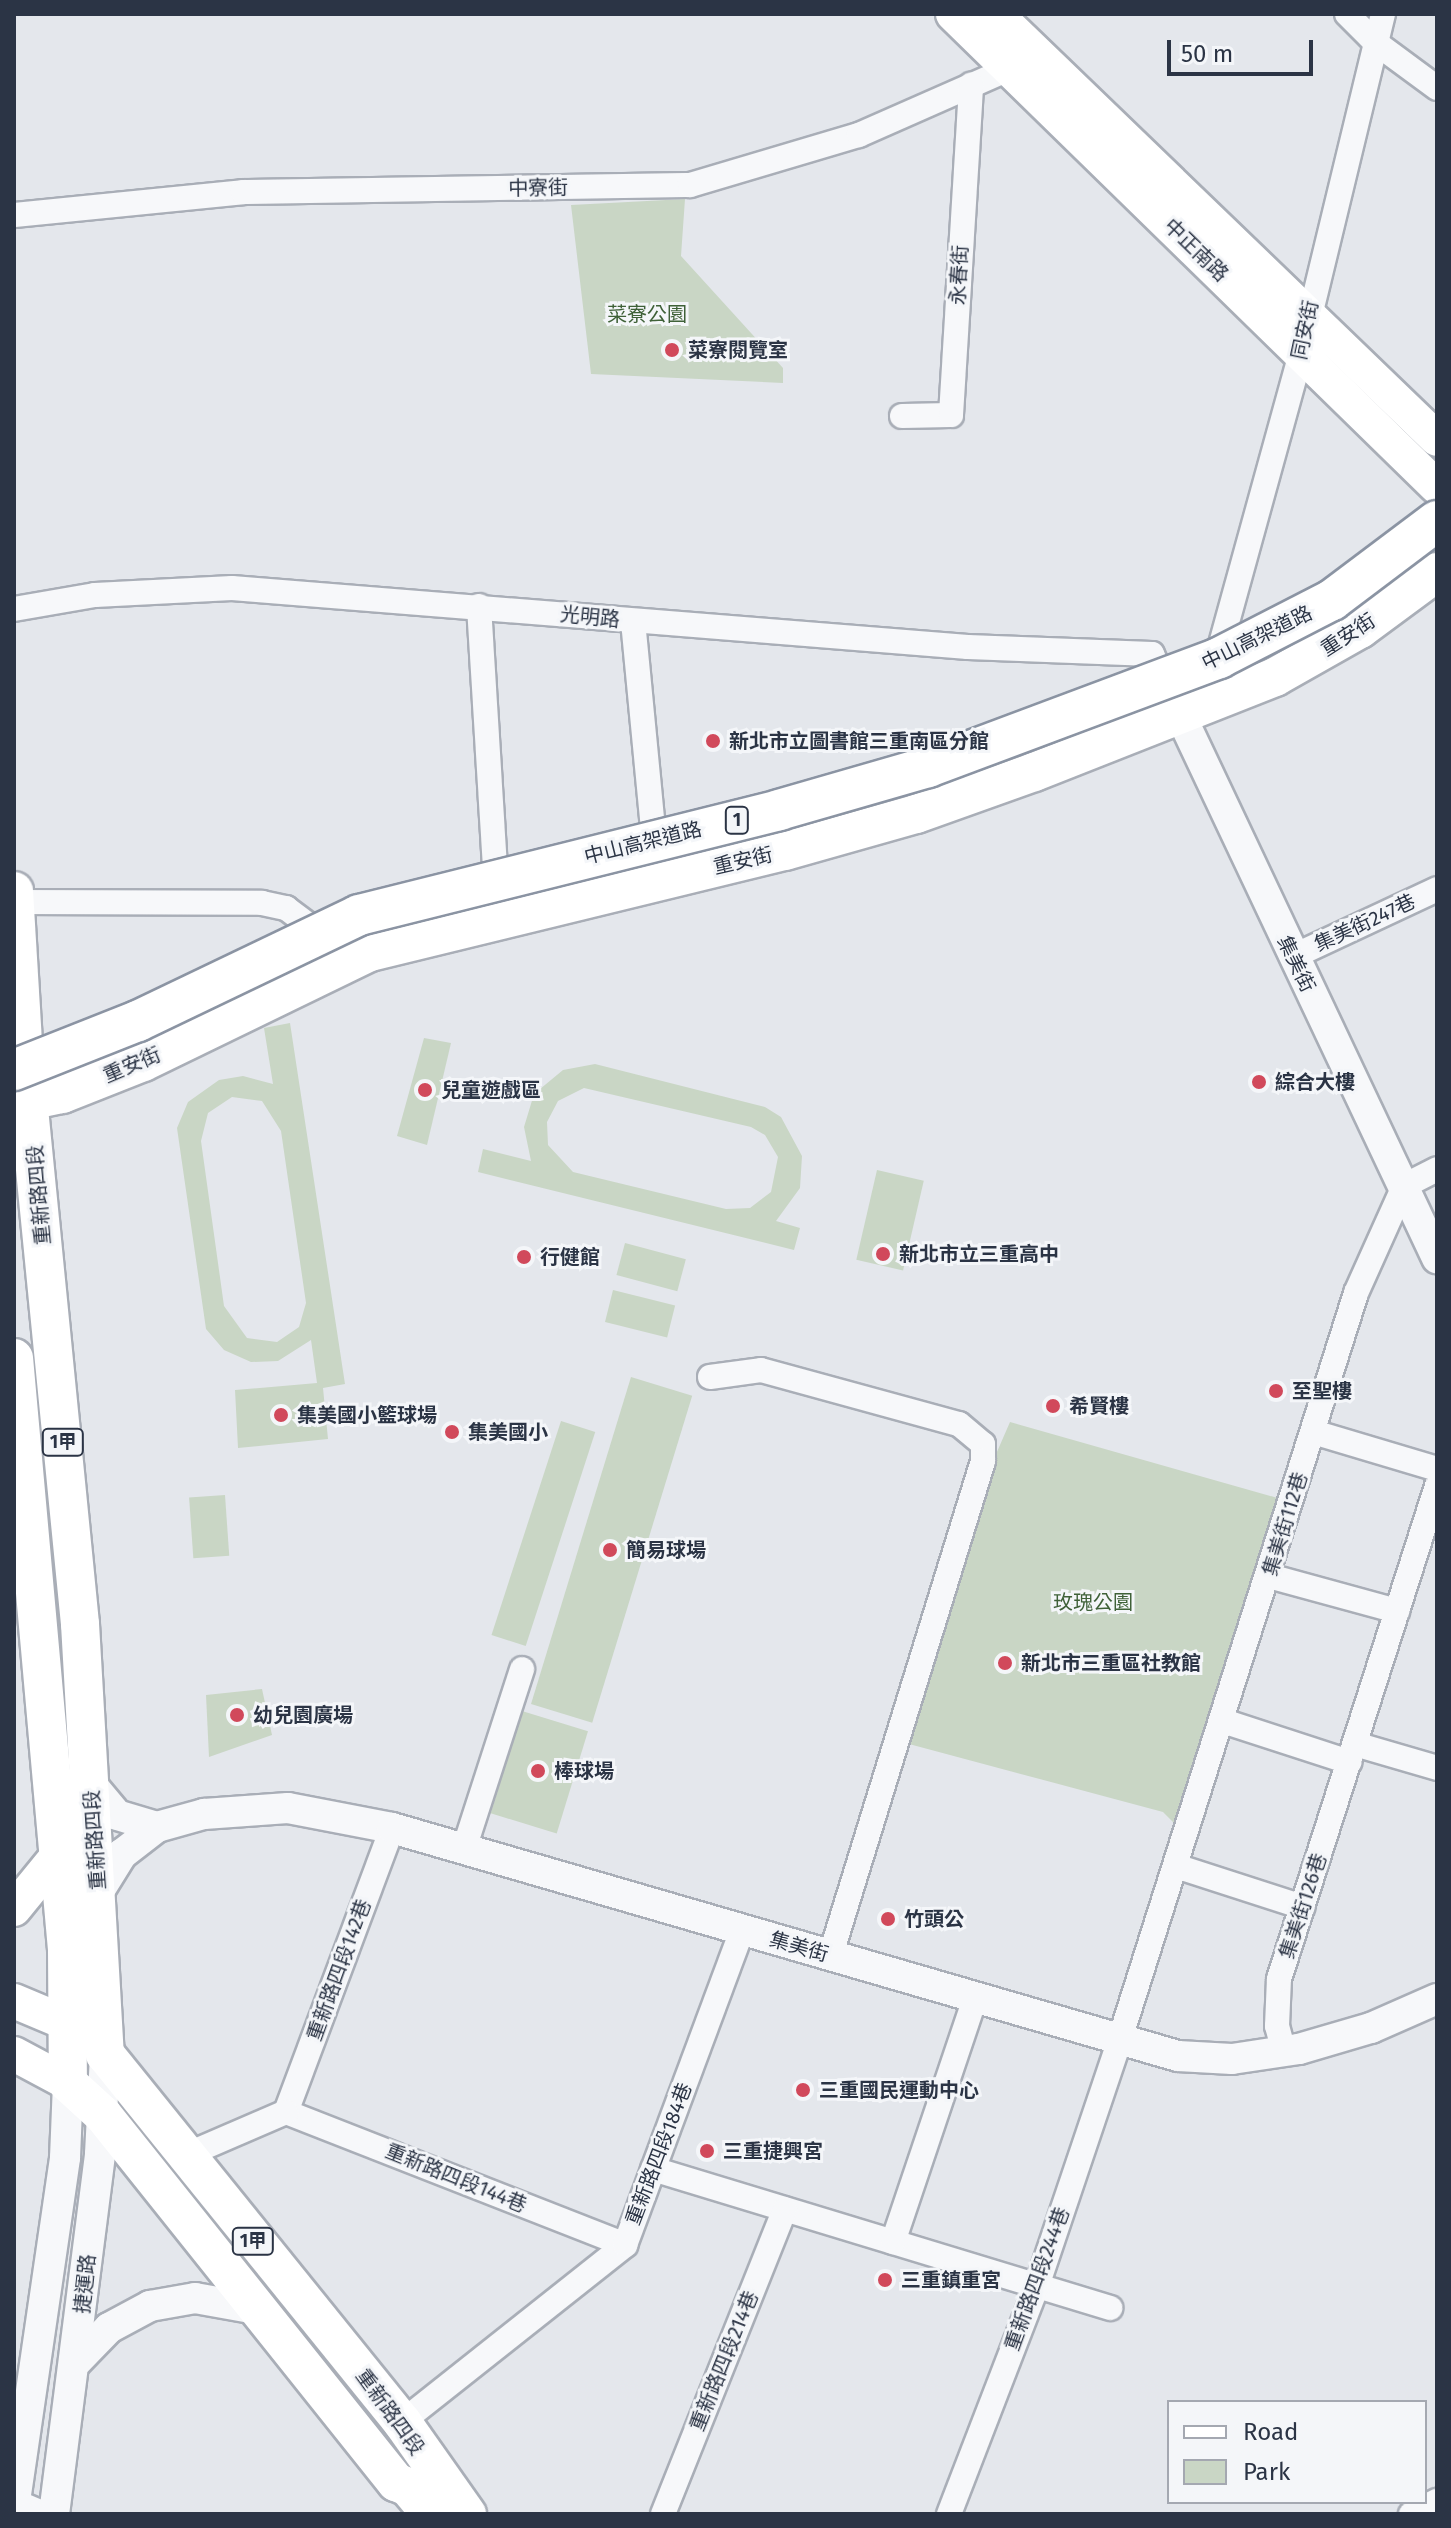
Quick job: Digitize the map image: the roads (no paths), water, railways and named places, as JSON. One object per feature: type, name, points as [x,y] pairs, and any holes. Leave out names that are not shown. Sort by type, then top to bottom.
[{"type":"highway","name":"中山高架道路","points":[[18,1082],[351,917],[928,767],[1219,658],[1332,600],[1437,521]]},
{"type":"highway","name":"中山高架道路","points":[[18,1082],[149,1045],[365,939],[789,834],[986,775],[1300,649],[1383,595],[1437,553]]},
{"type":"main road","name":"中正南路","points":[[953,14],[1025,62],[1307,314],[1429,428]]},
{"type":"main road","name":"中正南路","points":[[996,14],[1025,62],[1301,353],[1437,487]]},
{"type":"main road","name":"1","points":[[18,1082],[307,924],[358,903],[918,756],[1221,644],[1296,607],[1437,505]]},
{"type":"main road","name":"重安街","points":[[18,1082],[62,1094],[143,1062],[370,952],[916,814],[1180,715],[1311,659],[1437,572]]},
{"type":"main road","name":"1甲","points":[[14,891],[18,1082]]},
{"type":"main road","name":"重新路四段","points":[[18,1082],[91,1784],[105,1979],[105,2054],[184,2156],[403,2424],[415,2493]]},
{"type":"main road","name":"重新路四段","points":[[14,1358],[71,2025],[68,2083],[103,2115],[415,2493]]},
{"type":"main road","points":[[14,1909],[58,1855]]},
{"type":"main road","points":[[14,2001],[71,2025],[105,2054]]},
{"type":"main road","points":[[14,2054],[68,2083]]},
{"type":"main road","points":[[403,2424],[442,2455],[489,2514]]},
{"type":"main road","name":"1甲","points":[[415,2493],[467,2514]]},
{"type":"street","points":[[1347,14],[1376,43],[1437,88]]},
{"type":"street","name":"同安街","points":[[1221,644],[1301,353],[1307,314],[1383,14]]},
{"type":"street","name":"中寮街","points":[[14,215],[243,192],[690,185],[859,135],[1025,62]]},
{"type":"street","name":"永春街","points":[[902,416],[951,415],[971,85]]},
{"type":"street","name":"光明路","points":[[14,609],[95,595],[232,588],[968,647],[1152,654],[1158,668]]},
{"type":"street","points":[[479,606],[495,867]]},
{"type":"street","points":[[633,621],[653,828],[649,883]]},
{"type":"street","name":"集美街","points":[[1158,668],[1292,957],[1437,1258]]},
{"type":"street","name":"集美街247巷","points":[[1292,957],[1437,889]]},
{"type":"street","points":[[15,902],[262,903],[286,908],[307,924]]},
{"type":"street","points":[[1404,1186],[1437,1169]]},
{"type":"street","name":"集美街112巷","points":[[1119,2042],[1269,1576],[1356,1293],[1404,1186]]},
{"type":"street","points":[[710,1377],[761,1370],[959,1424],[983,1444],[983,1461],[830,1957]]},
{"type":"street","points":[[1313,1432],[1437,1469]]},
{"type":"street","name":"集美街126巷","points":[[1284,2052],[1275,2005],[1303,1907],[1437,1486]]},
{"type":"street","points":[[1269,1576],[1397,1611]]},
{"type":"street","points":[[464,1849],[522,1669]]},
{"type":"street","points":[[1223,1721],[1352,1753],[1437,1768]]},
{"type":"street","points":[[91,1784],[117,1815],[157,1827]]},
{"type":"street","name":"集美街","points":[[99,1891],[122,1854],[157,1827],[204,1814],[288,1808],[392,1828],[1119,2042],[1208,2059],[1284,2052],[1371,2028],[1437,1999]]},
{"type":"street","name":"重新路四段142巷","points":[[286,2112],[392,1828]]},
{"type":"street","points":[[1176,1866],[1303,1907]]},
{"type":"street","name":"重新路四段184巷","points":[[403,2424],[625,2245],[742,1931]]},
{"type":"street","points":[[893,2242],[975,1999]]},
{"type":"street","name":"重新路四段244巷","points":[[949,2514],[1037,2286],[1119,2042]]},
{"type":"street","name":"捷運路","points":[[54,2514],[77,2361],[103,2115],[105,2054]]},
{"type":"street","name":"捷運路","points":[[14,2504],[65,2158],[68,2083]]},
{"type":"street","points":[[184,2156],[286,2112]]},
{"type":"street","name":"重新路四段144巷","points":[[286,2112],[625,2245]]},
{"type":"street","points":[[653,2169],[1110,2308]]},
{"type":"street","name":"重新路四段214巷","points":[[663,2514],[785,2209]]},
{"type":"street","points":[[77,2361],[109,2328],[150,2306],[218,2299],[262,2310]]},
{"type":"street","points":[[1411,2514],[1437,2501]]},
{"type":"street","points":[[14,2504],[45,2514]]},
{"type":"place","name":"菜寮閱覽室","points":[[672,350]]},
{"type":"place","name":"新北市立圖書館三重南區分館","points":[[713,741]]},
{"type":"place","name":"綜合大樓","points":[[1259,1082]]},
{"type":"place","name":"兒童遊戲區","points":[[425,1090]]},
{"type":"place","name":"新北市立三重高中","points":[[883,1254]]},
{"type":"place","name":"行健館","points":[[524,1257]]},
{"type":"place","name":"至聖樓","points":[[1276,1391]]},
{"type":"place","name":"希賢樓","points":[[1053,1406]]},
{"type":"place","name":"集美國小籃球場","points":[[281,1415]]},
{"type":"place","name":"集美國小","points":[[452,1432]]},
{"type":"place","name":"簡易球場","points":[[610,1550]]},
{"type":"place","name":"新北市三重區社教館","points":[[1005,1663]]},
{"type":"place","name":"幼兒園廣場","points":[[237,1715]]},
{"type":"place","name":"棒球場","points":[[538,1771]]},
{"type":"place","name":"竹頭公","points":[[888,1919]]},
{"type":"place","name":"三重國民運動中心","points":[[803,2090]]},
{"type":"place","name":"三重捷興宮","points":[[707,2151]]},
{"type":"place","name":"三重鎮重宮","points":[[885,2280]]},
{"type":"park label","name":"菜寮公園","points":[[647,314]]},
{"type":"park label","name":"玫瑰公園","points":[[1093,1602]]}]
